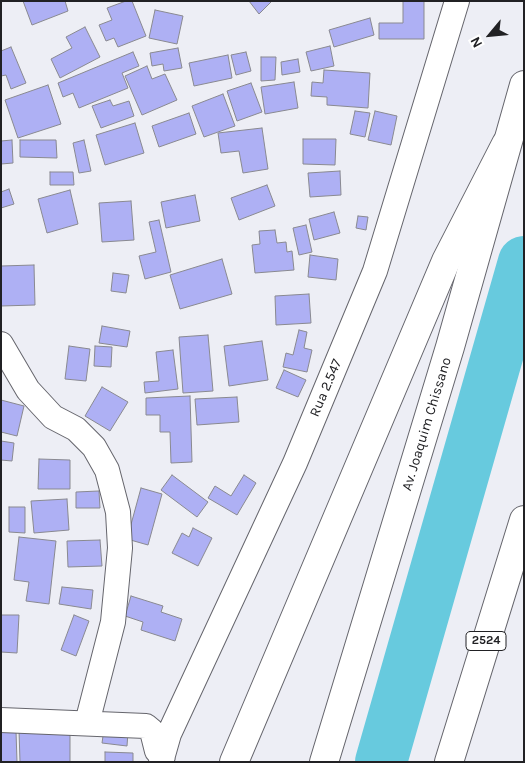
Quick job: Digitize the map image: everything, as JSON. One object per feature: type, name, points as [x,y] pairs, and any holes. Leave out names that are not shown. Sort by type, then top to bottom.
[{"type":"main road","name":"Av. Joaquim Chissano","points":[[324,762],[450,347],[524,85]]},
{"type":"main road","points":[[234,762],[446,261],[506,144]]},
{"type":"main road","name":"2524","points":[[449,762],[524,520]]},
{"type":"street","name":"Rua 2.547","points":[[162,759],[170,734],[294,463],[375,271],[457,1]]},
{"type":"street","points":[[1,344],[28,390],[53,417],[76,429],[94,447],[107,470],[118,512],[120,548],[113,622],[87,723]]},
{"type":"street","points":[[1,720],[146,726],[152,730],[157,751],[162,759]]},
{"type":"building","points":[[23,1],[65,1],[68,11],[32,25]]},
{"type":"building","points":[[126,1],[132,1],[146,36],[118,47],[114,38],[106,41],[99,25],[112,20],[107,8]]},
{"type":"building","points":[[249,1],[272,1],[259,14]]},
{"type":"building","points":[[403,1],[424,1],[424,39],[379,39],[379,23],[403,23]]},
{"type":"building","points":[[155,10],[183,16],[177,44],[149,38]]},
{"type":"building","points":[[370,18],[374,35],[334,47],[329,30]]},
{"type":"building","points":[[85,27],[100,57],[60,78],[51,59],[72,48],[66,37]]},
{"type":"building","points":[[330,46],[334,66],[311,71],[306,52]]},
{"type":"building","points":[[11,47],[26,83],[11,89],[6,75],[1,76],[1,51]]},
{"type":"building","points":[[178,48],[182,68],[164,71],[163,64],[152,66],[150,53]]},
{"type":"building","points":[[133,52],[139,66],[122,73],[128,88],[79,108],[73,93],[63,97],[58,83]]},
{"type":"building","points":[[246,52],[251,71],[236,75],[231,55]]},
{"type":"building","points":[[228,55],[232,78],[194,86],[189,63]]},
{"type":"building","points":[[261,57],[276,57],[275,80],[261,81]]},
{"type":"building","points":[[298,59],[300,72],[282,75],[281,62]]},
{"type":"building","points":[[147,66],[152,79],[165,74],[177,100],[142,115],[125,76]]},
{"type":"building","points":[[324,70],[370,73],[368,108],[327,105],[327,97],[311,96],[312,82],[323,83]]},
{"type":"building","points":[[294,82],[298,108],[265,114],[261,87]]},
{"type":"building","points":[[251,83],[262,112],[237,121],[227,91]]},
{"type":"building","points":[[48,85],[61,124],[18,138],[5,100]]},
{"type":"building","points":[[223,94],[235,126],[204,137],[192,106]]},
{"type":"building","points":[[110,100],[113,106],[129,101],[134,116],[101,128],[92,106]]},
{"type":"building","points":[[355,111],[370,113],[365,137],[350,134]]},
{"type":"building","points":[[375,111],[397,116],[391,145],[368,140]]},
{"type":"building","points":[[189,113],[196,134],[159,147],[152,126]]},
{"type":"building","points":[[135,123],[144,153],[105,165],[96,135]]},
{"type":"building","points":[[262,128],[268,169],[243,173],[239,151],[221,153],[218,133]]},
{"type":"building","points":[[303,139],[336,139],[335,165],[303,164]]},
{"type":"building","points":[[12,140],[13,163],[1,164],[1,141]]},
{"type":"building","points":[[20,140],[56,140],[57,158],[20,157]]},
{"type":"building","points":[[84,140],[91,171],[79,173],[73,143]]},
{"type":"building","points":[[340,171],[341,195],[310,197],[308,173]]},
{"type":"building","points":[[50,172],[73,172],[74,185],[50,185]]},
{"type":"building","points":[[267,185],[275,206],[239,220],[231,198]]},
{"type":"building","points":[[9,189],[14,204],[1,208],[1,192]]},
{"type":"building","points":[[70,190],[78,224],[47,233],[38,199]]},
{"type":"building","points":[[195,195],[200,221],[166,228],[161,202]]},
{"type":"building","points":[[131,201],[134,240],[102,242],[99,203]]},
{"type":"building","points":[[334,212],[340,233],[314,240],[309,219]]},
{"type":"building","points":[[358,216],[368,217],[366,230],[356,228]]},
{"type":"building","points":[[159,220],[171,272],[145,279],[139,256],[156,252],[149,222]]},
{"type":"building","points":[[306,225],[312,252],[299,255],[293,228]]},
{"type":"building","points":[[275,230],[277,243],[286,242],[287,252],[292,251],[294,270],[255,273],[252,245],[260,244],[259,231]]},
{"type":"building","points":[[310,255],[338,259],[336,280],[308,277]]},
{"type":"building","points":[[222,259],[232,294],[180,309],[170,275]]},
{"type":"building","points":[[34,265],[35,305],[1,306],[1,266]]},
{"type":"building","points":[[113,273],[129,275],[126,293],[111,291]]},
{"type":"building","points":[[309,294],[311,323],[276,325],[275,296]]},
{"type":"building","points":[[102,326],[130,331],[127,347],[99,343]]},
{"type":"building","points":[[299,330],[307,332],[304,348],[312,350],[307,372],[283,367],[286,353],[293,355]]},
{"type":"building","points":[[208,335],[213,391],[183,393],[179,337]]},
{"type":"building","points":[[262,341],[268,380],[229,386],[224,346]]},
{"type":"building","points":[[69,346],[90,349],[86,381],[65,379]]},
{"type":"building","points":[[95,346],[112,347],[111,367],[94,366]]},
{"type":"building","points":[[173,350],[178,389],[145,393],[144,382],[159,381],[156,352]]},
{"type":"building","points":[[284,370],[306,380],[298,397],[276,388]]},
{"type":"building","points":[[102,387],[128,402],[110,431],[85,416]]},
{"type":"building","points":[[190,396],[192,462],[171,463],[170,432],[160,432],[160,415],[146,415],[146,398]]},
{"type":"building","points":[[237,397],[239,422],[197,425],[195,399]]},
{"type":"building","points":[[1,400],[24,406],[17,436],[1,432]]},
{"type":"building","points":[[1,441],[14,443],[12,461],[1,460]]},
{"type":"building","points":[[39,459],[70,460],[70,489],[38,489]]},
{"type":"building","points":[[172,475],[208,502],[197,517],[161,490]]},
{"type":"building","points":[[244,475],[256,483],[237,515],[208,498],[215,486],[231,496]]},
{"type":"building","points":[[141,488],[162,494],[148,545],[127,539]]},
{"type":"building","points":[[99,491],[100,508],[76,508],[76,492]]},
{"type":"building","points":[[67,499],[69,530],[34,533],[31,501]]},
{"type":"building","points":[[9,507],[25,507],[25,533],[9,532]]},
{"type":"building","points":[[193,528],[212,538],[198,566],[172,553],[182,533],[189,537]]},
{"type":"building","points":[[19,537],[56,541],[49,604],[26,601],[29,582],[14,580]]},
{"type":"building","points":[[100,540],[102,566],[68,567],[67,541]]},
{"type":"building","points":[[62,587],[93,590],[91,609],[59,604]]},
{"type":"building","points":[[131,596],[163,606],[161,612],[182,619],[175,641],[141,630],[143,622],[125,616]]},
{"type":"building","points":[[1,615],[19,615],[17,653],[1,652]]},
{"type":"building","points":[[74,615],[89,621],[76,656],[61,650]]},
{"type":"building","points":[[104,729],[128,732],[127,746],[102,743]]},
{"type":"building","points":[[19,730],[70,730],[70,762],[20,762]]},
{"type":"building","points":[[1,731],[16,731],[17,762],[1,762]]},
{"type":"building","points":[[105,752],[133,753],[133,762],[105,762]]},
{"type":"waterway","points":[[381,762],[524,262]]}]
